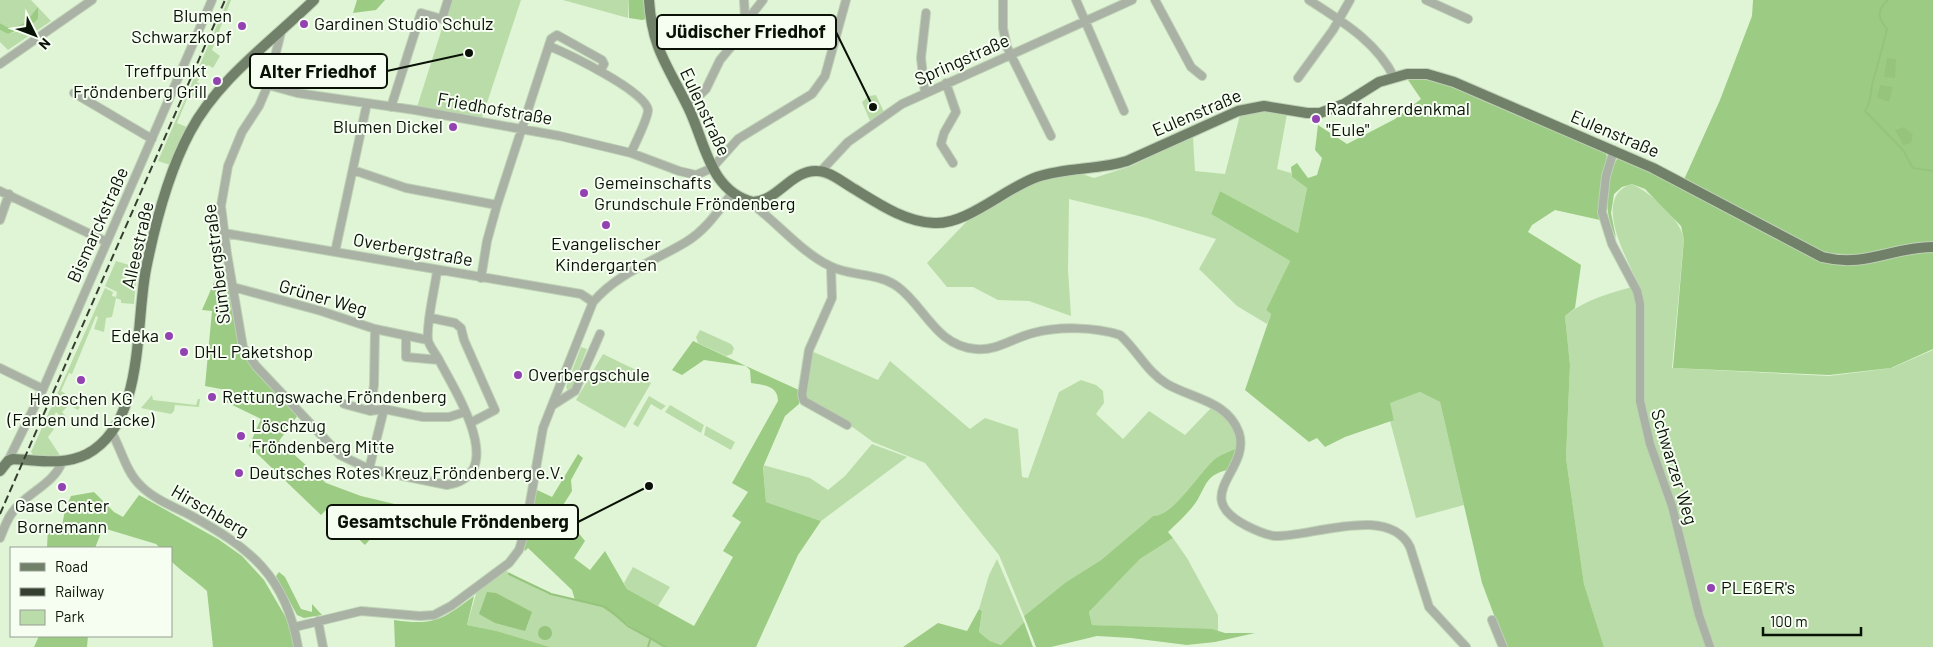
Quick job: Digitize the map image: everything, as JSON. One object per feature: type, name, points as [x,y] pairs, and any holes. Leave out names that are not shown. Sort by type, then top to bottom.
[{"type":"main road","name":"Alleestraße","points":[[8,461],[13,459],[62,462],[89,453],[112,433],[125,408],[133,376],[141,306],[150,251],[169,187],[186,142],[202,111],[215,94],[314,0]]},
{"type":"main road","name":"Eulenstraße","points":[[648,0],[653,37],[669,72],[688,106],[712,168],[733,192],[753,202]]},
{"type":"main road","name":"Eulenstraße","points":[[821,171],[887,209],[925,222],[948,222],[964,216],[1006,190],[1038,176],[1108,167],[1127,161],[1238,111],[1264,106],[1306,113],[1320,113],[1344,104],[1379,82],[1394,77],[1417,74],[1439,77],[1614,150],[1686,184],[1822,256],[1835,260],[1861,261],[1911,249],[1933,247]]},
{"type":"main road","points":[[753,202],[768,197],[804,173],[821,171]]},
{"type":"main road","points":[[0,471],[8,461]]},
{"type":"street","points":[[0,64],[92,0]]},
{"type":"street","name":"Bismarckstraße","points":[[8,461],[44,389],[212,0]]},
{"type":"street","points":[[391,106],[421,13],[442,19],[448,0]]},
{"type":"street","points":[[688,106],[706,89],[720,60],[740,36],[745,17],[744,0]]},
{"type":"street","points":[[745,17],[752,14],[763,0]]},
{"type":"street","points":[[712,168],[738,139],[812,94],[825,76],[846,0]]},
{"type":"street","points":[[1003,0],[1003,28],[1009,55],[1051,136]]},
{"type":"street","points":[[1076,0],[1124,110]]},
{"type":"street","name":"Springstraße","points":[[821,171],[848,142],[902,104],[1132,0]]},
{"type":"street","points":[[1155,0],[1191,67],[1202,76]]},
{"type":"street","points":[[1309,0],[1338,19],[1373,48],[1394,77]]},
{"type":"street","points":[[1298,78],[1350,0]]},
{"type":"street","points":[[1426,0],[1468,18]]},
{"type":"street","points":[[925,93],[921,58],[926,13]]},
{"type":"street","name":"Sümbergstraße","points":[[281,32],[268,85],[259,106],[242,132],[228,166],[221,206],[243,347],[249,358],[340,455],[369,469],[440,484],[459,482],[471,472],[477,456],[476,437],[428,340]]},
{"type":"street","points":[[481,278],[488,241],[498,205],[551,39],[557,35],[602,60],[604,64],[600,71]]},
{"type":"street","points":[[549,46],[600,71],[623,86],[647,106],[647,114],[631,153]]},
{"type":"street","points":[[946,83],[956,112],[944,133],[941,144],[953,163]]},
{"type":"street","name":"Friedhofstraße","points":[[268,85],[297,93],[391,106],[580,140],[631,153],[690,174],[704,173],[712,168]]},
{"type":"street","points":[[74,93],[152,139]]},
{"type":"street","points":[[335,252],[367,103]]},
{"type":"street","name":"Schwarzer Weg","points":[[1614,150],[1606,176],[1602,212],[1612,244],[1637,292],[1640,304],[1640,401],[1650,444],[1672,506],[1699,614],[1710,647]]},
{"type":"street","points":[[353,170],[406,188],[498,205]]},
{"type":"street","points":[[0,190],[107,242]]},
{"type":"street","points":[[295,627],[361,611],[420,616],[434,615],[447,609],[503,569],[514,557],[522,542],[539,446],[553,405],[594,302],[620,276],[695,236],[710,223],[733,192]]},
{"type":"street","points":[[0,220],[9,194]]},
{"type":"street","points":[[753,202],[756,207],[831,267],[890,281],[900,288],[941,335],[964,347],[987,349],[999,347],[1033,333],[1052,330],[1072,329],[1120,335],[1159,378],[1183,393],[1211,403],[1225,411],[1235,424],[1241,450],[1240,456],[1223,483],[1221,498],[1222,505],[1236,519],[1261,532],[1274,536],[1356,526],[1395,530],[1407,541],[1410,547],[1429,607],[1466,647]]},
{"type":"street","name":"Overbergstraße","points":[[224,233],[438,271],[582,294],[594,302]]},
{"type":"street","points":[[831,267],[832,298],[809,350],[802,395],[804,401],[847,425]]},
{"type":"street","points":[[428,340],[438,271]]},
{"type":"street","name":"Grüner Weg","points":[[233,287],[375,329],[428,340]]},
{"type":"street","points":[[430,318],[455,323],[461,328],[464,340],[495,410],[470,424]]},
{"type":"street","points":[[370,411],[374,385],[375,329]]},
{"type":"street","points":[[553,405],[574,391],[600,334]]},
{"type":"street","points":[[406,336],[406,357],[439,360]]},
{"type":"street","points":[[0,368],[44,389]]},
{"type":"street","points":[[344,404],[370,411],[384,409],[423,416],[449,416],[465,412]]},
{"type":"street","points":[[369,469],[384,409]]},
{"type":"street","name":"Hirschberg","points":[[112,433],[121,449],[128,469],[141,487],[232,539],[260,563],[282,597],[295,627],[298,647]]},
{"type":"street","points":[[0,538],[10,515],[19,504],[58,473],[62,462]]},
{"type":"street","points":[[1492,620],[1503,647]]},
{"type":"street","points":[[318,621],[323,647]]},
{"type":"green space","points":[[0,0],[31,0],[51,21],[8,50],[0,42],[0,30],[8,34],[18,31],[38,19],[38,8],[26,22],[11,29],[0,23]]},
{"type":"green space","points":[[228,0],[231,0],[212,50],[220,56],[213,68],[208,65],[197,82],[201,85],[192,98],[190,96],[187,99],[177,123],[187,127],[170,165],[158,161]]},
{"type":"green space","points":[[451,0],[521,0],[482,118],[417,107]]},
{"type":"green space","points":[[563,0],[629,0],[628,18]]},
{"type":"green space","points":[[876,95],[884,112],[870,121],[862,102],[869,96]]},
{"type":"green space","points":[[1259,109],[1287,114],[1277,169],[1291,173],[1292,177],[1307,188],[1298,233],[1220,191],[1211,214],[1290,261],[1266,310],[1271,314],[1267,324],[1237,306],[1199,269],[1216,239],[1147,218],[1069,199],[1068,270],[1071,316],[1029,301],[998,300],[973,287],[947,287],[927,263],[968,220],[1026,185],[1063,175],[1082,174],[1094,178],[1131,166],[1193,137],[1195,171],[1225,174],[1240,115]]},
{"type":"green space","points":[[1632,184],[1656,200],[1670,214],[1684,238],[1672,368],[1829,376],[1892,368],[1933,350],[1933,647],[1604,647],[1584,584],[1566,458],[1570,365],[1565,316],[1582,305],[1610,293],[1639,285],[1621,246],[1613,215],[1614,201],[1620,191]]},
{"type":"green space","points":[[116,261],[129,265],[126,279],[136,281],[134,304],[121,303],[121,300],[116,298],[112,317],[106,318],[104,332],[94,329],[98,317],[96,316],[72,374],[69,373],[61,391],[82,404],[78,410],[69,405],[62,412],[67,418],[64,420],[56,412],[49,426],[54,429],[48,437],[61,457],[33,455],[31,452],[105,288],[113,292],[112,296],[116,297],[117,292],[105,286]]},
{"type":"green space","points":[[700,330],[731,344],[734,348],[732,354],[726,356],[698,343],[696,337]]},
{"type":"green space","points":[[581,347],[587,349],[571,390],[568,391],[566,387]]},
{"type":"green space","points":[[809,350],[878,380],[890,361],[970,429],[985,418],[1018,429],[1022,477],[1028,478],[1059,392],[1081,380],[1096,385],[1103,391],[1104,403],[1096,414],[1123,439],[1149,411],[1185,435],[1212,407],[1227,419],[1233,429],[1237,448],[1216,458],[1186,493],[1169,509],[1153,516],[1101,560],[1066,582],[1024,616],[999,555],[925,463],[873,442],[854,428],[805,401]]},
{"type":"green space","points":[[603,354],[636,370],[635,372],[651,383],[625,428],[576,400]]},
{"type":"green space","points":[[1420,392],[1440,402],[1464,505],[1416,518],[1390,421],[1394,419],[1389,403]]},
{"type":"green space","points":[[152,395],[153,400],[196,405],[198,399],[200,399],[199,407],[175,405],[174,411],[171,414],[141,408]]},
{"type":"green space","points":[[649,396],[666,406],[661,410],[651,404],[638,427],[633,424]]},
{"type":"green space","points":[[670,405],[704,425],[701,433],[665,412]]},
{"type":"green space","points":[[706,426],[735,442],[731,450],[704,435]]},
{"type":"green space","points":[[872,444],[907,457],[821,521],[766,502],[763,465],[810,478],[828,490],[845,476]]},
{"type":"green space","points":[[1173,538],[1187,558],[1218,615],[1218,631],[1092,625],[1089,612],[1140,559]]},
{"type":"green space","points":[[997,559],[1024,622],[1001,645],[990,641],[979,632],[982,611],[979,609],[989,575]]},
{"type":"green space","points":[[633,567],[670,587],[658,606],[627,589],[624,583]]},
{"type":"green space","points":[[503,569],[546,593],[600,606],[662,647],[550,647],[497,631],[467,625],[478,587]]},
{"type":"shaded area","points":[[357,0],[385,0],[376,10],[353,13]]},
{"type":"shaded area","points":[[629,0],[649,0],[650,18],[642,20],[629,18]]},
{"type":"shaded area","points":[[1753,0],[1933,0],[1933,349],[1891,368],[1829,375],[1673,368],[1684,239],[1681,226],[1645,189],[1632,184],[1622,187],[1614,194],[1611,213],[1616,238],[1612,229],[1607,199],[1610,179],[1617,159],[1623,159],[1682,184],[1720,100],[1752,16]]},
{"type":"shaded area","points":[[38,7],[38,19],[32,24],[8,34],[0,30],[0,23],[11,29],[26,22]]},
{"type":"shaded area","points":[[1887,58],[1896,59],[1895,78],[1884,77]]},
{"type":"shaded area","points":[[1406,77],[1437,80],[1605,151],[1607,157],[1600,189],[1600,220],[1555,210],[1532,225],[1528,232],[1581,265],[1575,308],[1565,316],[1570,365],[1566,458],[1584,584],[1604,647],[1506,647],[1482,583],[1440,402],[1420,392],[1390,403],[1394,420],[1345,437],[1325,447],[1317,438],[1309,442],[1245,390],[1271,314],[1266,310],[1290,261],[1211,214],[1220,191],[1298,233],[1307,188],[1292,177],[1291,167],[1297,163],[1308,178],[1317,175],[1322,158],[1315,150],[1318,125],[1347,144],[1395,119],[1421,99]]},
{"type":"shaded area","points":[[1880,85],[1893,87],[1889,102],[1877,98]]},
{"type":"shaded area","points":[[1904,127],[1913,135],[1911,143],[1903,145],[1895,130]]},
{"type":"shaded area","points":[[216,278],[228,281],[240,345],[245,357],[298,415],[279,441],[326,483],[361,496],[424,511],[415,523],[387,520],[365,545],[327,509],[321,515],[249,446],[261,419],[224,401],[226,390],[205,386],[212,311],[202,310]]},
{"type":"shaded area","points":[[693,341],[746,366],[704,360],[682,375],[672,370]]},
{"type":"shaded area","points":[[746,366],[801,391],[799,404],[785,416],[763,467],[766,502],[821,521],[798,555],[756,647],[662,647],[600,606],[575,600],[572,590],[528,548],[525,551],[533,520],[535,489],[552,497],[578,454],[583,458],[571,480],[572,491],[560,510],[585,541],[574,558],[590,570],[605,551],[627,589],[694,626],[733,557],[723,551],[741,522],[732,516],[748,492],[732,483],[778,401],[773,389],[765,385],[751,383],[750,370]]},
{"type":"shaded area","points":[[1237,448],[1236,455],[1227,470],[1211,477],[1192,508],[1168,532],[1173,538],[1140,559],[1089,612],[1092,625],[1212,629],[1225,633],[1255,633],[1215,642],[1187,645],[1097,636],[1051,647],[1036,647],[1024,616],[1066,582],[1101,560],[1153,516],[1169,509],[1186,493],[1216,458]]},
{"type":"shaded area","points":[[94,492],[114,512],[123,517],[139,495],[218,539],[242,556],[264,580],[292,628],[295,647],[213,647],[207,591],[172,562],[172,547],[159,547],[156,544],[103,528],[95,547],[47,547],[48,526],[62,526],[65,510],[71,496]]},
{"type":"shaded area","points":[[279,572],[285,577],[301,609],[312,612],[312,604],[322,615],[304,618],[297,615],[276,576]]},
{"type":"shaded area","points":[[487,592],[496,593],[532,612],[525,631],[495,623],[479,614]]},
{"type":"shaded area","points":[[474,596],[467,625],[497,631],[550,647],[395,647],[394,620],[419,622],[438,619]]},
{"type":"shaded area","points":[[979,609],[982,611],[979,632],[990,641],[1001,645],[1024,622],[1033,647],[903,647],[938,623],[967,631]]},
{"type":"shaded area","points":[[542,626],[548,626],[552,633],[548,640],[542,640],[538,636],[538,630]]},
{"type":"shaded area","points":[[39,637],[88,637],[87,647],[34,647]]},
{"type":"waterway","points":[[1888,0],[1880,10],[1881,21],[1887,29],[1873,81],[1870,100],[1865,111],[1903,150],[1913,168],[1933,171]]},
{"type":"waterway","points":[[509,574],[551,594],[606,607],[628,626],[666,647]]},
{"type":"waterway","points":[[648,647],[650,640]]},
{"type":"railway","points":[[0,514],[225,0]]},
{"type":"place","name":"Gardinen Studio Schulz","points":[[304,24]]},
{"type":"place","name":"Blumen Schwarzkopf","points":[[242,26]]},
{"type":"place","name":"Alter Friedhof","points":[[469,53]]},
{"type":"place","name":"Treffpunkt Fröndenberg Grill","points":[[217,81]]},
{"type":"place","name":"Jüdischer Friedhof","points":[[873,107]]},
{"type":"place","name":"Radfahrerdenkmal \"Eule\"","points":[[1316,119]]},
{"type":"place","name":"Blumen Dickel","points":[[453,127]]},
{"type":"place","name":"Gemeinschafts Grundschule Fröndenberg","points":[[584,193]]},
{"type":"place","name":"Evangelischer Kindergarten","points":[[606,225]]},
{"type":"place","name":"Edeka","points":[[169,336]]},
{"type":"place","name":"DHL Paketshop","points":[[184,352]]},
{"type":"place","name":"Overbergschule","points":[[518,375]]},
{"type":"place","name":"Henschen KG (Farben und Lacke)","points":[[81,380]]},
{"type":"place","name":"Rettungswache Fröndenberg","points":[[212,397]]},
{"type":"place","name":"Löschzug Fröndenberg Mitte","points":[[241,436]]},
{"type":"place","name":"Deutsches Rotes Kreuz Fröndenberg e.V.","points":[[239,473]]},
{"type":"place","name":"Gesamtschule Fröndenberg","points":[[649,486]]},
{"type":"place","name":"Gase Center Bornemann","points":[[62,487]]},
{"type":"place","name":"PLEßER's","points":[[1711,588]]}]
